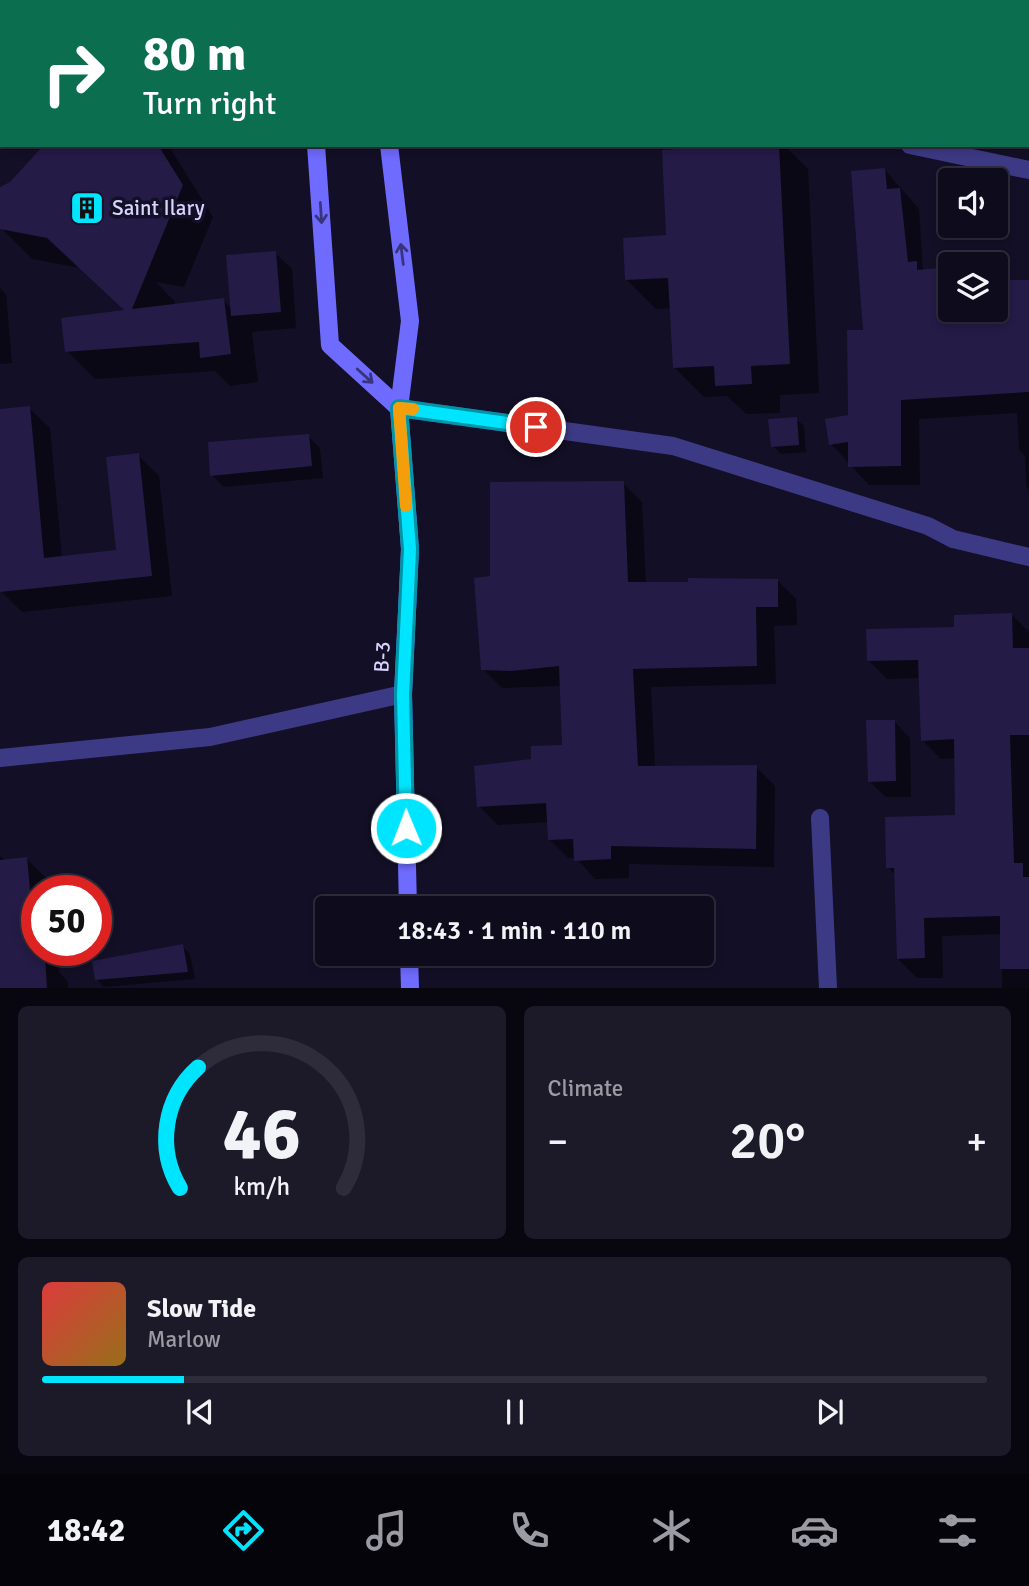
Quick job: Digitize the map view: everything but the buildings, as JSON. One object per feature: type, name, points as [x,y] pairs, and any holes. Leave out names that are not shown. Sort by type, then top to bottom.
[{"type":"main road","points":[[316,147],[330,345],[399,408]]},
{"type":"main road","name":"B-3","points":[[389,147],[410,321],[399,408],[410,549],[403,694],[408,896]]},
{"type":"main road","points":[[409,966],[410,988]]},
{"type":"street","points":[[920,147],[1029,170]]},
{"type":"street","points":[[399,408],[673,446],[928,526],[953,539],[1029,556]]},
{"type":"street","points":[[0,758],[210,737],[403,694]]},
{"type":"street","points":[[820,818],[828,988]]},
{"type":"slow traffic","points":[[406,506],[399,408],[413,409]]},
{"type":"place","name":"Saint Ilary","points":[[87,208]]},
{"type":"route","points":[[406,828],[403,694],[410,549],[399,408],[536,427]]}]
